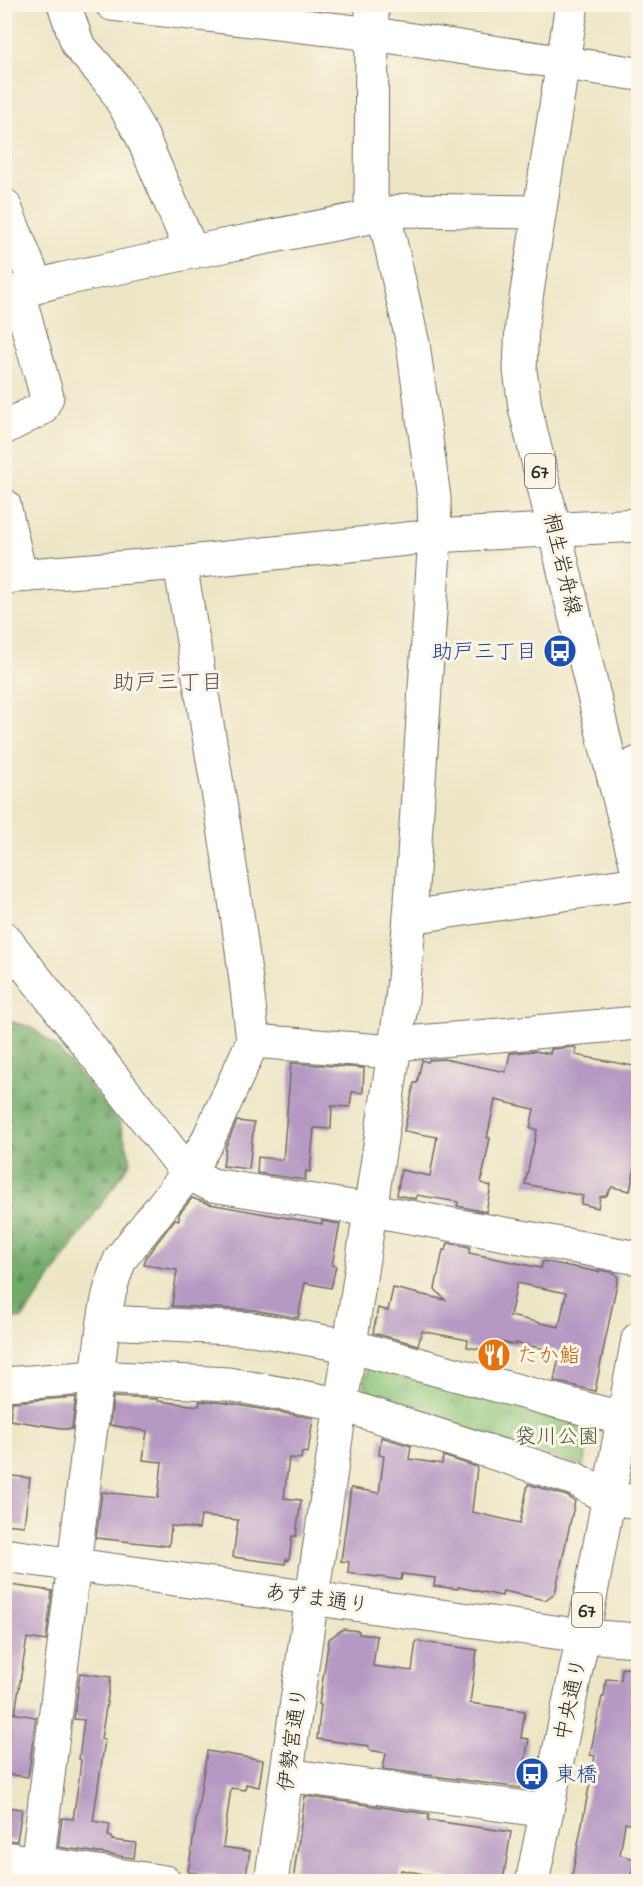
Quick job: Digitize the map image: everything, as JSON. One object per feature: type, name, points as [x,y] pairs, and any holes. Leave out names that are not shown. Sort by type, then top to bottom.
[{"type":"street","points":[[64,4],[78,45],[112,84],[141,134],[192,252]]},
{"type":"street","points":[[112,4],[372,19],[563,64],[639,74]]},
{"type":"street","name":"桐生岩舟線","points":[[572,4],[522,324],[520,370],[525,407],[554,529],[626,769],[639,871]]},
{"type":"street","name":"伊勢宮通り","points":[[271,1881],[340,1404],[402,999],[410,917],[435,536],[434,498],[413,344],[377,215],[372,19]]},
{"type":"street","points":[[4,205],[20,291],[47,397],[41,409],[4,428]]},
{"type":"street","points":[[20,291],[64,279],[192,252],[406,210],[539,212]]},
{"type":"street","points":[[4,505],[12,575],[180,563],[435,536],[639,525]]},
{"type":"street","points":[[36,1872],[104,1322],[115,1271],[121,1258],[188,1173],[207,1142],[253,1041],[225,840],[180,563]]},
{"type":"street","points":[[410,917],[639,883]]},
{"type":"street","points":[[4,938],[188,1173],[212,1185],[371,1210],[639,1258]]},
{"type":"street","points":[[253,1041],[395,1048],[639,1023]]},
{"type":"street","points":[[104,1322],[253,1329],[349,1346],[631,1420]]},
{"type":"street","name":"中央通り","points":[[532,1881],[583,1636],[623,1500],[639,1339]]},
{"type":"street","points":[[4,1384],[97,1377],[228,1384],[340,1404],[575,1479],[623,1500]]},
{"type":"street","name":"あずま通り","points":[[4,1555],[583,1636],[636,1640]]},
{"type":"street","points":[[287,1775],[547,1811]]},
{"type":"street","points":[[4,1858],[36,1872],[165,1881]]},
{"type":"green space","points":[[5,1020],[31,1027],[56,1047],[120,1123],[131,1161],[23,1318],[5,1321]]},
{"type":"green space","name":"袋川公園","points":[[369,1359],[594,1417],[583,1466],[369,1403],[363,1394]]},
{"type":"building","points":[[575,1047],[575,1055],[639,1067],[639,1148],[630,1191],[612,1187],[606,1196],[600,1197],[598,1208],[581,1204],[583,1196],[525,1184],[537,1130],[530,1128],[534,1109],[495,1100],[481,1183],[491,1186],[486,1212],[457,1206],[458,1202],[417,1195],[416,1199],[397,1195],[401,1170],[430,1176],[437,1137],[404,1131],[414,1083],[417,1083],[422,1060],[428,1062],[444,1059],[506,1072],[510,1053],[535,1051],[550,1054],[551,1049]]},
{"type":"building","points":[[291,1063],[364,1068],[363,1093],[352,1092],[350,1107],[332,1106],[331,1129],[314,1128],[310,1172],[306,1171],[305,1180],[257,1173],[258,1157],[283,1160]]},
{"type":"building","points":[[237,1121],[254,1123],[249,1169],[223,1166],[226,1146]]},
{"type":"building","points":[[192,1198],[209,1204],[322,1224],[322,1221],[340,1224],[332,1265],[336,1266],[331,1288],[305,1283],[298,1318],[254,1310],[172,1306],[177,1270],[144,1265],[146,1257],[175,1219],[179,1220],[179,1214]]},
{"type":"building","points":[[448,1243],[470,1247],[469,1253],[541,1268],[543,1261],[615,1273],[618,1278],[595,1391],[554,1381],[560,1352],[500,1342],[498,1353],[467,1347],[468,1340],[422,1331],[418,1345],[373,1333],[378,1308],[388,1311],[393,1288],[445,1300],[435,1289],[443,1250],[446,1250]],"holes":[[[517,1283],[566,1293],[559,1327],[510,1316]]]},
{"type":"building","points":[[76,1397],[72,1429],[10,1420],[12,1402]]},
{"type":"building","points":[[113,1397],[158,1399],[158,1401],[199,1406],[200,1401],[226,1403],[313,1418],[308,1453],[302,1452],[301,1459],[289,1458],[284,1498],[301,1500],[296,1536],[292,1536],[289,1560],[286,1559],[285,1564],[233,1557],[238,1520],[201,1516],[199,1529],[171,1526],[169,1546],[96,1538],[102,1492],[158,1498],[162,1462],[143,1460],[147,1431],[110,1425]]},
{"type":"building","points":[[381,1437],[411,1446],[409,1459],[442,1464],[443,1456],[477,1467],[472,1512],[520,1523],[528,1484],[567,1496],[575,1501],[555,1593],[545,1600],[503,1591],[502,1596],[458,1587],[458,1589],[434,1586],[435,1578],[402,1574],[401,1580],[348,1573],[349,1562],[341,1561],[351,1488],[379,1493],[384,1456],[379,1455]]},
{"type":"building","points":[[4,1475],[30,1478],[24,1526],[4,1524]]},
{"type":"building","points":[[10,1585],[52,1591],[46,1641],[27,1638],[15,1713],[4,1712],[4,1625]]},
{"type":"building","points":[[343,1629],[377,1636],[373,1666],[412,1671],[416,1641],[477,1650],[470,1703],[525,1711],[521,1738],[529,1739],[520,1788],[383,1769],[386,1753],[369,1750],[369,1746],[317,1739],[321,1705],[319,1705],[329,1639]]},
{"type":"building","points":[[622,1668],[639,1669],[639,1726],[635,1744],[639,1745],[639,1826],[625,1823],[620,1855],[635,1859],[630,1881],[571,1881],[595,1756],[590,1755],[606,1679],[621,1680]]},
{"type":"building","points":[[80,1673],[111,1677],[101,1739],[105,1740],[93,1821],[110,1824],[108,1836],[112,1837],[112,1840],[136,1843],[134,1858],[58,1847],[62,1818],[73,1819],[79,1778],[84,1720],[74,1719]]},
{"type":"building","points":[[12,1713],[36,1717],[28,1777],[4,1774],[4,1744],[8,1745]]},
{"type":"building","points":[[207,1751],[263,1760],[259,1787],[246,1784],[245,1790],[231,1788],[223,1847],[250,1851],[245,1881],[188,1872]]},
{"type":"building","points":[[305,1796],[429,1814],[428,1820],[511,1832],[503,1881],[465,1881],[401,1870],[400,1881],[293,1881]]},
{"type":"building","points":[[4,1807],[22,1809],[17,1841],[4,1840]]},
{"type":"place","name":"助戸三丁目","points":[[560,651]]},
{"type":"place","name":"たか鮨","points":[[494,1355]]},
{"type":"place","name":"東橋","points":[[532,1774]]},
{"type":"district","name":"助戸三丁目","points":[[168,681]]}]
